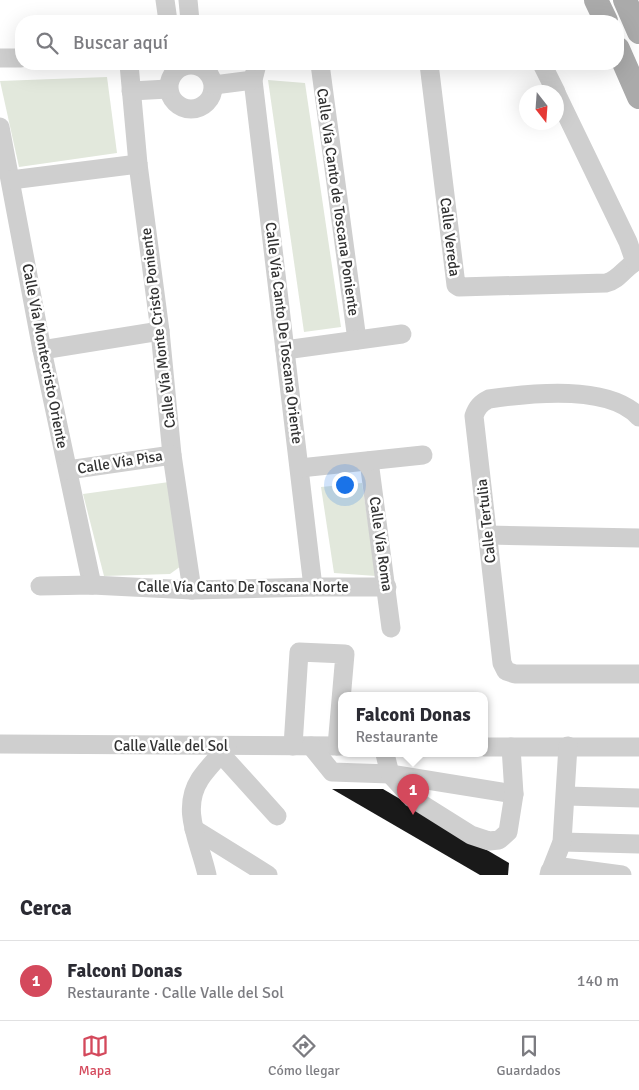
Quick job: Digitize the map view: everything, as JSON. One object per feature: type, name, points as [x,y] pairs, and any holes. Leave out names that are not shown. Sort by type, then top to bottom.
[{"type":"main road","points":[[596,0],[603,15]]},
{"type":"main road","points":[[625,0],[639,32]]},
{"type":"main road","points":[[624,63],[639,97]]},
{"type":"street","points":[[165,0],[167,15]]},
{"type":"street","points":[[188,0],[189,15]]},
{"type":"street","points":[[0,58],[15,58]]},
{"type":"street","name":"Calle Vía Monte Cristo Poniente","points":[[130,70],[138,164],[160,331],[172,455],[192,590]]},
{"type":"street","points":[[173,70],[168,89],[170,95],[178,105],[190,109],[202,106],[211,97],[214,85],[208,72],[205,70]]},
{"type":"street","name":"Calle Vía Canto de Toscana Poniente","points":[[321,70],[357,340]]},
{"type":"street","name":"Calle Vereda","points":[[430,70],[456,285],[459,287],[606,283],[618,278],[637,261],[634,240],[564,108]]},
{"type":"street","name":"Calle Vereda","points":[[545,70],[552,85]]},
{"type":"street","points":[[214,85],[255,72]]},
{"type":"street","name":"Calle Vía Canto De Toscana Oriente","points":[[255,72],[313,587]]},
{"type":"street","points":[[131,91],[168,89]]},
{"type":"street","name":"Calle Vía Montecristo Oriente","points":[[0,127],[42,350],[92,586]]},
{"type":"street","points":[[11,180],[138,164]]},
{"type":"street","points":[[42,350],[160,331]]},
{"type":"street","points":[[285,350],[402,334]]},
{"type":"street","name":"Calle Tertulia","points":[[639,417],[634,412],[605,398],[572,392],[489,399],[477,408],[474,416],[502,663],[506,671],[515,674],[639,674]]},
{"type":"street","name":"Calle Vía Pisa","points":[[68,470],[172,455]]},
{"type":"street","points":[[300,468],[423,455]]},
{"type":"street","name":"Calle Vía Roma","points":[[369,461],[391,628]]},
{"type":"street","points":[[488,535],[639,538]]},
{"type":"street","name":"Calle Vía Canto De Toscana Norte","points":[[40,586],[192,590],[387,587]]},
{"type":"street","points":[[343,692],[345,654],[299,652],[302,746],[332,772],[390,774],[514,794]]},
{"type":"street","name":"Calle Valle del Sol","points":[[0,744],[224,750],[338,746]]},
{"type":"street","points":[[549,873],[562,842],[568,746]]},
{"type":"street","points":[[488,747],[639,747]]},
{"type":"street","points":[[386,757],[390,774],[412,798],[471,835],[489,841],[499,840],[508,832],[514,794],[511,747]]},
{"type":"street","points":[[207,875],[190,808],[193,794],[200,779],[224,750],[277,816]]},
{"type":"street","points":[[566,796],[639,798]]},
{"type":"street","points":[[194,829],[268,875]]},
{"type":"street","points":[[562,842],[639,844]]},
{"type":"street","points":[[549,873],[562,867],[622,875]]},
{"type":"shaded area","points":[[107,77],[117,153],[19,167],[0,81]]},
{"type":"shaded area","points":[[268,80],[305,83],[341,327],[304,332]]},
{"type":"shaded area","points":[[169,482],[181,566],[170,574],[104,576],[83,494]]},
{"type":"shaded area","points":[[362,483],[376,576],[334,573],[321,487]]},
{"type":"building","points":[[332,789],[383,789],[509,863],[508,875],[480,875]]},
{"type":"place","name":"Falconi Donas","points":[[413,815]]}]
